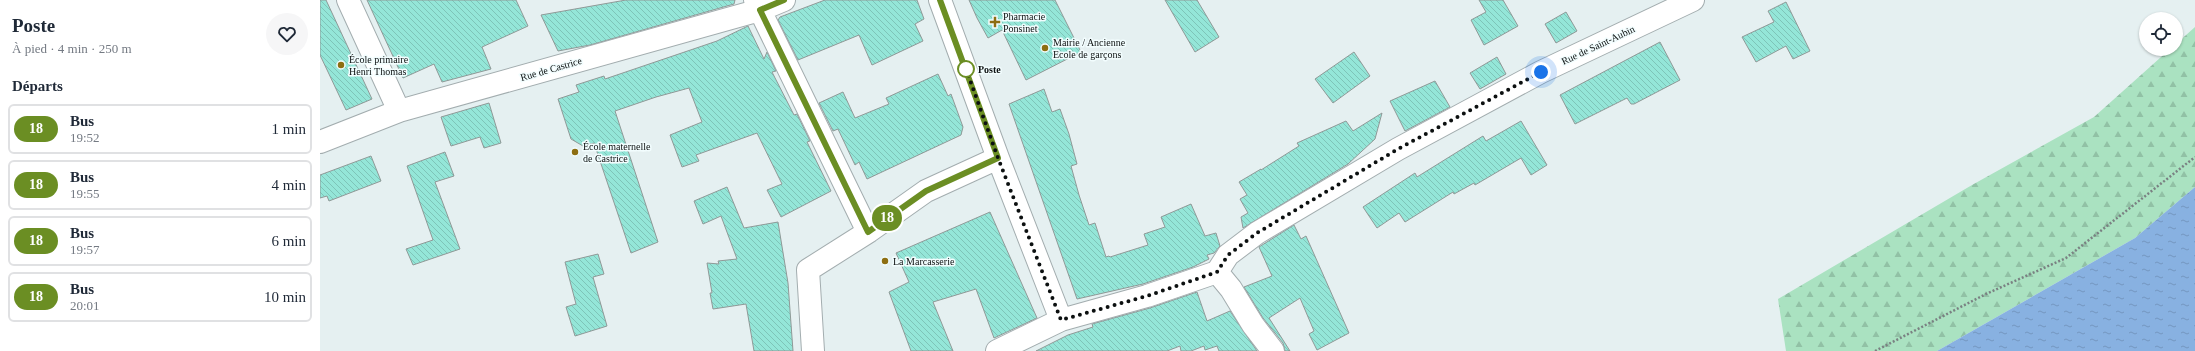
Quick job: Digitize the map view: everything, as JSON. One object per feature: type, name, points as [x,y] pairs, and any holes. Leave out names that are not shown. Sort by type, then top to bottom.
[{"type":"street","points":[[348,0],[399,111]]},
{"type":"street","name":"Rue de Castrice","points":[[320,142],[399,111],[758,5],[784,0]]},
{"type":"street","points":[[940,0],[998,158],[1061,320]]},
{"type":"street","name":"Rue de Saint-Aubin","points":[[1217,272],[1228,255],[1257,233],[1398,149],[1541,72],[1693,0]]},
{"type":"street","points":[[758,5],[868,232]]},
{"type":"street","points":[[813,351],[808,270],[868,232],[926,191],[998,158]]},
{"type":"street","points":[[997,351],[1061,320],[1147,296],[1217,272],[1231,289],[1253,325],[1273,351]]},
{"type":"path","points":[[1875,351],[1986,294],[2066,258],[2195,157]]},
{"type":"green space","points":[[2195,27],[2195,187],[2135,238],[1937,351],[1786,351],[1778,299],[1972,185],[2094,117],[2162,56],[2183,56],[2183,38]]},
{"type":"water","points":[[2195,187],[2195,351],[1937,351],[2135,238]]},
{"type":"building","name":"École primaire Henri Thomas","points":[[320,0],[326,0],[372,99],[346,110],[320,55]]},
{"type":"building","points":[[367,0],[516,0],[528,26],[482,47],[491,69],[442,82],[434,64],[403,78]]},
{"type":"building","points":[[626,0],[735,0],[734,4],[590,45],[558,51],[541,15]]},
{"type":"building","points":[[825,0],[917,0],[924,19],[915,24],[923,41],[872,65],[859,35],[798,60],[778,20],[780,17]]},
{"type":"building","points":[[969,0],[1055,0],[1081,52],[1026,80],[1002,30],[988,38]]},
{"type":"building","points":[[1165,0],[1197,0],[1219,37],[1195,52]]},
{"type":"building","points":[[1479,0],[1503,0],[1518,26],[1484,45],[1471,20],[1486,12]]},
{"type":"building","points":[[1786,2],[1810,51],[1793,59],[1786,46],[1756,62],[1742,37],[1774,22],[1768,11]]},
{"type":"building","points":[[1566,12],[1577,31],[1556,43],[1545,24]]},
{"type":"building","points":[[748,26],[764,59],[767,52],[776,71],[772,72],[794,115],[797,114],[810,141],[807,142],[831,191],[781,217],[767,190],[782,184],[757,133],[696,155],[699,161],[682,167],[670,135],[702,122],[689,88],[656,97],[615,111],[658,242],[631,253],[594,143],[583,146],[571,139],[558,99],[579,92],[576,85],[604,76],[605,79],[717,41]]},
{"type":"building","points":[[1660,42],[1680,80],[1634,104],[1631,104],[1627,98],[1575,124],[1560,95]]},
{"type":"building","points":[[1354,52],[1370,76],[1333,103],[1315,79]]},
{"type":"building","points":[[1497,57],[1506,74],[1480,89],[1470,73]]},
{"type":"building","points":[[938,74],[948,96],[951,94],[963,127],[961,135],[867,179],[859,162],[855,165],[838,129],[833,131],[819,103],[843,92],[855,118],[889,104],[886,98]]},
{"type":"building","points":[[1435,81],[1450,107],[1405,131],[1390,101]]},
{"type":"building","points":[[1044,89],[1052,112],[1060,109],[1069,134],[1077,164],[1071,166],[1079,195],[1089,225],[1095,223],[1106,257],[1148,245],[1144,234],[1165,227],[1161,217],[1191,204],[1205,236],[1216,233],[1220,246],[1214,253],[1207,255],[1209,259],[1193,267],[1143,284],[1077,299],[1009,104]]},
{"type":"building","points":[[489,103],[501,143],[484,148],[480,137],[451,146],[441,117]]},
{"type":"building","points":[[1382,113],[1375,139],[1348,164],[1243,228],[1241,217],[1248,213],[1240,199],[1247,195],[1239,182],[1299,146],[1297,143],[1346,121],[1353,131]]},
{"type":"building","points":[[1521,121],[1547,165],[1531,175],[1521,158],[1475,185],[1474,183],[1454,194],[1453,192],[1405,222],[1399,213],[1377,228],[1363,207],[1415,173],[1417,177],[1483,136],[1486,141]]},
{"type":"building","points":[[445,152],[454,176],[435,182],[460,249],[413,265],[406,249],[433,240],[407,166]]},
{"type":"building","points":[[371,156],[381,181],[329,201],[327,196],[320,198],[320,175]]},
{"type":"building","points":[[727,187],[744,228],[778,222],[788,283],[793,351],[754,351],[746,304],[713,309],[707,263],[719,264],[718,261],[737,259],[721,216],[703,224],[694,201]]},
{"type":"building","points":[[990,212],[1037,318],[994,338],[976,289],[933,302],[953,351],[911,351],[889,292],[909,282],[896,253]]},
{"type":"building","points":[[1294,225],[1301,239],[1306,236],[1349,333],[1317,350],[1309,334],[1314,331],[1300,298],[1269,318],[1290,351],[1285,351],[1283,343],[1263,318],[1244,287],[1272,276],[1259,247]]},
{"type":"building","points":[[598,254],[604,274],[593,277],[607,326],[575,336],[566,307],[576,304],[565,262]]},
{"type":"building","points":[[1197,292],[1207,321],[1230,311],[1257,351],[1219,351],[1217,346],[1205,350],[1204,346],[1191,351],[1181,351],[1180,346],[1167,351],[1036,351],[1068,335],[1093,327],[1092,324],[1150,308]]},
{"type":"bus line","name":"18","points":[[784,0],[760,10],[868,232],[926,191],[998,158],[940,0]]},
{"type":"place","name":"Pharmacie Ponsinet","points":[[995,22]]},
{"type":"place","name":"Mairie / Ancienne Ecole de garçons","points":[[1045,48]]},
{"type":"place","name":"École primaire Henri Thomas","points":[[341,65]]},
{"type":"place","name":"Poste","points":[[966,69]]},
{"type":"place","name":"École maternelle de Castrice","points":[[575,152]]},
{"type":"place","name":"La Marcasserie","points":[[885,261]]},
{"type":"route","points":[[966,69],[998,158],[1061,320],[1147,296],[1217,272],[1228,255],[1257,233],[1398,149],[1541,72]]}]
